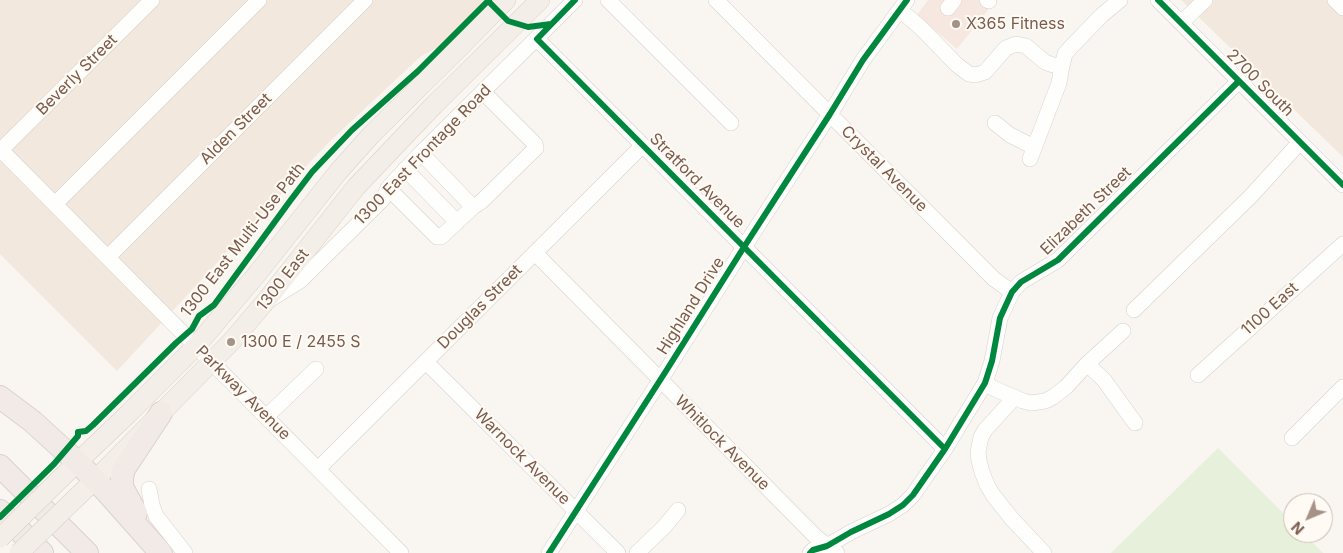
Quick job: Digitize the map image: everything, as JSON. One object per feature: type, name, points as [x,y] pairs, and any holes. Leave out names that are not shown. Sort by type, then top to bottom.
[{"type":"highway","points":[[0,397],[32,421],[70,470],[87,487],[142,530],[161,553]]},
{"type":"highway","points":[[142,530],[136,513],[122,487],[122,477],[124,468],[161,413]]},
{"type":"highway","points":[[0,466],[87,553]]},
{"type":"highway","points":[[0,511],[42,553]]},
{"type":"main road","points":[[434,106],[454,70],[498,27],[503,16],[502,1],[517,3],[524,0]]},
{"type":"main road","name":"1300 East","points":[[19,553],[236,336],[356,187],[540,0]]},
{"type":"main road","name":"1300 East","points":[[0,538],[196,346],[233,304],[338,172],[371,135],[460,47],[502,1]]},
{"type":"street","name":"Beverly Street","points":[[1,150],[152,0]]},
{"type":"street","points":[[55,204],[259,0]]},
{"type":"street","name":"Alden Street","points":[[108,257],[365,0]]},
{"type":"street","name":"1300 East Frontage Road","points":[[265,302],[300,281],[384,198],[388,188],[421,153],[576,0]]},
{"type":"street","points":[[608,0],[731,123]]},
{"type":"street","name":"Crystal Avenue","points":[[716,0],[994,279],[1012,292]]},
{"type":"street","points":[[995,123],[1032,153],[1059,83],[1065,54],[1102,15],[1120,0]]},
{"type":"street","name":"2700 South","points":[[1158,0],[1343,184]]},
{"type":"street","points":[[1180,23],[1205,0]]},
{"type":"street","points":[[1336,0],[1343,8]]},
{"type":"street","points":[[904,5],[921,28],[957,65],[970,74],[976,76],[985,72],[1006,48],[1016,44],[1026,46],[1046,62],[1062,66]]},
{"type":"street","name":"Highland Drive","points":[[550,553],[863,60],[904,5]]},
{"type":"street","name":"Stratford Avenue","points":[[537,39],[945,449]]},
{"type":"street","name":"Elizabeth Street","points":[[810,553],[814,550],[829,551],[851,532],[890,514],[903,505],[918,490],[985,383],[992,361],[1000,318],[1012,292],[1026,279],[1046,269],[1058,260],[1239,81]]},
{"type":"street","points":[[388,188],[437,237],[441,237],[473,207],[481,202],[536,148],[536,144],[484,92]]},
{"type":"street","points":[[1134,310],[1251,196],[1300,142]]},
{"type":"street","name":"Douglas Street","points":[[318,469],[642,146]]},
{"type":"street","name":"Parkway Avenue","points":[[1,150],[401,553]]},
{"type":"street","points":[[421,153],[473,207]]},
{"type":"street","points":[[406,169],[457,222]]},
{"type":"street","name":"1100 East","points":[[1198,375],[1343,244]]},
{"type":"street","name":"Whitlock Avenue","points":[[535,253],[829,551]]},
{"type":"street","points":[[985,383],[1014,398],[1031,403],[1045,401],[1066,387],[1122,331]]},
{"type":"street","name":"Warnock Avenue","points":[[426,362],[618,553]]},
{"type":"street","points":[[1087,364],[1104,380],[1134,423]]},
{"type":"street","points":[[266,417],[316,369]]},
{"type":"street","points":[[1292,438],[1343,387]]},
{"type":"street","points":[[1014,398],[981,437],[978,452],[984,478],[993,495],[1012,519],[1044,553]]},
{"type":"street","points":[[149,489],[156,516],[185,553]]},
{"type":"street","points":[[637,553],[665,526],[678,510]]},
{"type":"shaded area","points":[[0,0],[492,0],[454,39],[421,56],[327,144],[117,371],[0,254]]},
{"type":"shaded area","points":[[928,0],[996,0],[957,49],[917,15]]},
{"type":"shaded area","points":[[1181,0],[1343,0],[1343,157]]},
{"type":"green space","points":[[1218,448],[1283,513],[1283,543],[1313,543],[1323,553],[1111,553]]},
{"type":"cycle path","name":"1300 East Multi-Use Path","points":[[0,517],[54,464],[78,436],[78,432],[86,431],[93,425],[192,329],[199,316],[214,305],[312,172],[352,130],[418,71],[489,0]]},
{"type":"cycle path","points":[[575,0],[537,39],[945,449]]},
{"type":"cycle path","points":[[549,553],[863,60],[907,0]]},
{"type":"cycle path","points":[[1158,0],[1343,185]]},
{"type":"cycle path","points":[[488,1],[508,21],[528,27],[551,24]]},
{"type":"cycle path","points":[[810,553],[889,514],[903,505],[913,495],[945,449],[985,383],[992,361],[1000,318],[1012,292],[1021,282],[1058,260],[1239,81]]},
{"type":"place","name":"X365 Fitness","points":[[956,24]]},
{"type":"place","name":"1300 E / 2455 S","points":[[231,342]]}]
